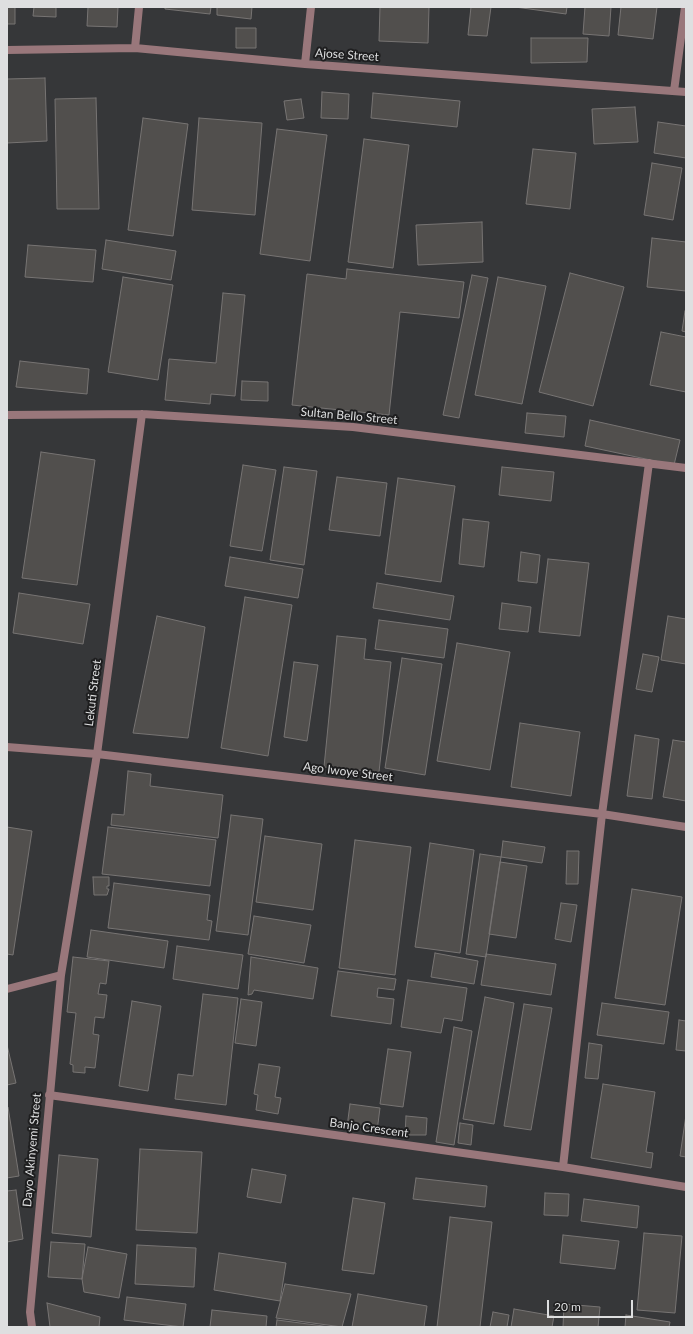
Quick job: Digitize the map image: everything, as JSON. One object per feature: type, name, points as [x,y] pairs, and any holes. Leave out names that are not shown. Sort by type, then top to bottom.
[{"type":"street","points":[[135,48],[139,7]]},
{"type":"street","points":[[305,64],[311,7]]},
{"type":"street","points":[[674,91],[685,7]]},
{"type":"street","name":"Ajose Street","points":[[7,50],[135,48],[305,64],[686,92]]},
{"type":"street","name":"Sultan Bello Street","points":[[7,415],[142,414],[353,427],[489,445],[686,468]]},
{"type":"street","name":"Lekuti Street","points":[[61,975],[97,754],[142,414]]},
{"type":"street","points":[[563,1168],[602,814],[649,463]]},
{"type":"street","name":"Ago Iwoye Street","points":[[7,747],[97,754],[602,814],[686,827]]},
{"type":"street","points":[[7,989],[61,975]]},
{"type":"street","name":"Dayo Akinyemi Street","points":[[32,1327],[30,1312],[61,975]]},
{"type":"street","name":"Banjo Crescent","points":[[49,1095],[563,1168],[686,1187]]},
{"type":"building","points":[[7,7],[15,7],[15,24],[7,24]]},
{"type":"building","points":[[34,7],[56,7],[56,17],[33,16]]},
{"type":"building","points":[[88,7],[118,7],[117,27],[87,26]]},
{"type":"building","points":[[165,7],[211,7],[210,14],[165,9]]},
{"type":"building","points":[[217,7],[252,7],[251,19],[217,15]]},
{"type":"building","points":[[380,7],[429,7],[428,43],[379,41]]},
{"type":"building","points":[[471,7],[491,7],[487,36],[468,35]]},
{"type":"building","points":[[515,7],[567,7],[566,14]]},
{"type":"building","points":[[585,7],[611,7],[609,36],[583,34]]},
{"type":"building","points":[[621,7],[657,7],[653,39],[618,35]]},
{"type":"building","points":[[236,28],[256,28],[256,48],[236,48]]},
{"type":"building","points":[[531,38],[588,38],[587,62],[531,63]]},
{"type":"building","points":[[45,78],[47,141],[7,143],[7,79]]},
{"type":"building","points":[[322,92],[349,94],[348,119],[321,118]]},
{"type":"building","points":[[373,93],[460,101],[457,127],[371,118]]},
{"type":"building","points":[[96,98],[99,209],[57,209],[55,99]]},
{"type":"building","points":[[301,99],[304,118],[287,120],[284,101]]},
{"type":"building","points":[[635,107],[638,142],[594,144],[592,109]]},
{"type":"building","points":[[143,118],[188,124],[173,236],[128,230]]},
{"type":"building","points":[[199,118],[262,123],[255,215],[192,210]]},
{"type":"building","points":[[658,122],[686,126],[686,158],[654,153]]},
{"type":"building","points":[[277,129],[327,135],[310,261],[260,254]]},
{"type":"building","points":[[364,139],[409,145],[393,268],[348,262]]},
{"type":"building","points":[[533,149],[576,153],[570,209],[526,204]]},
{"type":"building","points":[[652,163],[682,168],[673,220],[644,215]]},
{"type":"building","points":[[482,222],[483,262],[418,265],[416,225]]},
{"type":"building","points":[[652,238],[686,242],[686,291],[647,287]]},
{"type":"building","points":[[106,240],[176,251],[171,280],[102,269]]},
{"type":"building","points":[[28,245],[96,250],[93,282],[25,277]]},
{"type":"building","points":[[347,269],[464,282],[459,318],[400,312],[389,415],[292,405],[307,274],[346,279]]},
{"type":"building","points":[[570,273],[624,287],[593,406],[539,392]]},
{"type":"building","points":[[472,275],[488,278],[459,418],[443,415]]},
{"type":"building","points":[[123,277],[173,285],[158,380],[108,372]]},
{"type":"building","points":[[498,277],[546,286],[522,404],[475,395]]},
{"type":"building","points":[[223,293],[245,295],[235,396],[211,394],[210,404],[165,400],[169,359],[216,363]]},
{"type":"building","points":[[686,311],[686,332],[682,331]]},
{"type":"building","points":[[661,332],[686,337],[686,392],[650,385]]},
{"type":"building","points":[[20,361],[89,369],[87,394],[16,387]]},
{"type":"building","points":[[242,381],[268,382],[268,401],[241,400]]},
{"type":"building","points":[[527,413],[566,416],[564,437],[525,433]]},
{"type":"building","points":[[590,420],[680,440],[674,465],[585,446]]},
{"type":"building","points":[[41,452],[95,460],[77,585],[22,578]]},
{"type":"building","points":[[243,465],[276,470],[262,551],[230,546]]},
{"type":"building","points":[[284,467],[317,471],[304,565],[270,560]]},
{"type":"building","points":[[502,467],[554,472],[551,501],[499,495]]},
{"type":"building","points":[[337,477],[387,483],[380,536],[329,530]]},
{"type":"building","points":[[398,478],[455,486],[441,582],[385,574]]},
{"type":"building","points":[[463,519],[489,522],[484,567],[459,564]]},
{"type":"building","points":[[521,552],[540,555],[537,583],[518,581]]},
{"type":"building","points":[[230,557],[303,569],[298,598],[225,586]]},
{"type":"building","points":[[548,559],[589,563],[580,636],[539,632]]},
{"type":"building","points":[[377,583],[454,596],[450,620],[373,608]]},
{"type":"building","points":[[19,593],[90,604],[83,644],[13,633]]},
{"type":"building","points":[[245,597],[292,605],[268,756],[221,748]]},
{"type":"building","points":[[502,603],[531,607],[528,632],[499,629]]},
{"type":"building","points":[[157,616],[205,627],[188,738],[133,733]]},
{"type":"building","points":[[668,616],[686,619],[686,664],[661,660]]},
{"type":"building","points":[[379,620],[448,629],[444,658],[375,649]]},
{"type":"building","points":[[337,636],[366,639],[364,659],[391,662],[379,772],[324,767]]},
{"type":"building","points":[[457,643],[510,652],[490,770],[437,761]]},
{"type":"building","points":[[643,654],[659,657],[652,692],[636,689]]},
{"type":"building","points":[[402,658],[442,664],[425,775],[385,768]]},
{"type":"building","points":[[294,662],[318,665],[307,741],[284,737]]},
{"type":"building","points":[[520,723],[580,732],[571,796],[511,787]]},
{"type":"building","points":[[635,735],[659,739],[652,799],[627,796]]},
{"type":"building","points":[[673,740],[686,742],[686,801],[663,797]]},
{"type":"building","points":[[128,771],[151,774],[150,786],[223,795],[218,838],[111,825],[112,814],[124,815]]},
{"type":"building","points":[[231,815],[263,819],[248,935],[216,931]]},
{"type":"building","points":[[7,827],[32,831],[13,955],[7,954]]},
{"type":"building","points":[[108,827],[216,840],[210,886],[102,874]]},
{"type":"building","points":[[265,836],[322,844],[313,910],[256,902]]},
{"type":"building","points":[[355,840],[411,847],[395,975],[339,968]]},
{"type":"building","points":[[503,841],[545,847],[542,863],[501,857]]},
{"type":"building","points":[[430,843],[474,850],[460,953],[415,947]]},
{"type":"building","points":[[567,851],[579,851],[578,884],[566,884]]},
{"type":"building","points":[[480,854],[501,857],[486,957],[466,954]]},
{"type":"building","points":[[500,862],[527,866],[516,938],[489,934]]},
{"type":"building","points":[[93,877],[109,877],[109,886],[107,886],[107,889],[109,889],[107,895],[94,895]]},
{"type":"building","points":[[114,883],[210,895],[207,920],[212,921],[209,940],[108,928]]},
{"type":"building","points":[[632,889],[682,897],[665,1005],[615,998]]},
{"type":"building","points":[[561,903],[577,905],[571,942],[555,939]]},
{"type":"building","points":[[254,916],[311,925],[304,963],[248,954]]},
{"type":"building","points":[[91,930],[168,941],[164,968],[87,957]]},
{"type":"building","points":[[177,946],[243,955],[238,989],[173,979]]},
{"type":"building","points":[[435,953],[478,961],[474,984],[431,977]]},
{"type":"building","points":[[486,954],[556,964],[551,995],[481,985]]},
{"type":"building","points":[[73,957],[109,961],[106,984],[100,983],[98,994],[107,995],[104,1018],[95,1017],[93,1034],[99,1035],[95,1068],[85,1067],[85,1073],[73,1072],[73,1065],[70,1064],[76,1013],[67,1012]]},
{"type":"building","points":[[251,957],[318,968],[313,999],[254,990],[252,994],[248,995]]},
{"type":"building","points":[[338,971],[396,979],[394,990],[378,988],[377,997],[394,999],[391,1024],[331,1016]]},
{"type":"building","points":[[408,980],[467,988],[462,1021],[444,1018],[441,1033],[401,1027]]},
{"type":"building","points":[[203,994],[238,998],[226,1105],[175,1099],[178,1074],[193,1076]]},
{"type":"building","points":[[485,997],[514,1003],[494,1124],[463,1119]]},
{"type":"building","points":[[241,999],[262,1002],[256,1046],[235,1043]]},
{"type":"building","points":[[132,1001],[161,1006],[148,1091],[119,1086]]},
{"type":"building","points":[[602,1003],[669,1012],[664,1044],[597,1035]]},
{"type":"building","points":[[524,1004],[552,1008],[531,1130],[504,1126]]},
{"type":"building","points":[[679,1020],[686,1021],[686,1051],[676,1050]]},
{"type":"building","points":[[454,1027],[472,1031],[454,1145],[436,1142]]},
{"type":"building","points":[[589,1043],[602,1045],[598,1079],[585,1078]]},
{"type":"building","points":[[7,1045],[16,1083],[7,1085]]},
{"type":"building","points":[[388,1049],[411,1052],[403,1107],[380,1104]]},
{"type":"building","points":[[259,1064],[280,1067],[275,1097],[281,1098],[278,1114],[256,1110],[258,1095],[254,1094]]},
{"type":"building","points":[[603,1084],[655,1092],[646,1152],[653,1153],[651,1168],[591,1158]]},
{"type":"building","points":[[350,1104],[380,1108],[377,1131],[347,1127]]},
{"type":"building","points":[[7,1107],[19,1176],[7,1178]]},
{"type":"building","points":[[686,1115],[686,1157],[680,1156]]},
{"type":"building","points":[[406,1116],[427,1118],[426,1135],[405,1135]]},
{"type":"building","points":[[460,1123],[473,1125],[471,1145],[458,1143]]},
{"type":"building","points":[[140,1149],[202,1152],[197,1233],[136,1230]]},
{"type":"building","points":[[59,1155],[98,1159],[91,1237],[52,1233]]},
{"type":"building","points":[[252,1169],[286,1175],[281,1203],[247,1197]]},
{"type":"building","points":[[416,1178],[487,1186],[485,1207],[413,1199]]},
{"type":"building","points":[[16,1190],[23,1239],[7,1242],[7,1191]]},
{"type":"building","points":[[545,1193],[569,1194],[568,1216],[544,1215]]},
{"type":"building","points":[[353,1198],[385,1203],[374,1274],[342,1270]]},
{"type":"building","points":[[584,1199],[639,1206],[637,1228],[581,1221]]},
{"type":"building","points":[[450,1217],[492,1222],[480,1327],[437,1327]]},
{"type":"building","points":[[644,1233],[682,1236],[675,1313],[637,1310]]},
{"type":"building","points":[[563,1235],[619,1241],[615,1269],[560,1263]]},
{"type":"building","points":[[51,1242],[85,1244],[82,1279],[48,1277]]},
{"type":"building","points":[[137,1245],[196,1248],[194,1287],[135,1284]]},
{"type":"building","points":[[88,1247],[127,1254],[119,1298],[84,1292],[82,1279]]},
{"type":"building","points":[[219,1253],[286,1263],[280,1301],[214,1290]]},
{"type":"building","points":[[285,1284],[351,1294],[342,1327],[276,1318]]},
{"type":"building","points":[[358,1294],[427,1306],[424,1327],[352,1327]]},
{"type":"building","points":[[127,1297],[186,1304],[183,1327],[124,1320]]},
{"type":"building","points":[[47,1303],[100,1317],[99,1327],[50,1327]]},
{"type":"building","points":[[564,1304],[600,1307],[598,1327],[563,1327]]},
{"type":"building","points":[[514,1309],[554,1316],[552,1327],[511,1327]]},
{"type":"building","points":[[212,1310],[267,1316],[266,1327],[210,1327]]},
{"type":"building","points":[[493,1312],[509,1315],[507,1327],[490,1327]]},
{"type":"building","points":[[626,1315],[670,1322],[669,1327],[625,1327]]},
{"type":"building","points":[[277,1320],[331,1327],[276,1327]]}]
